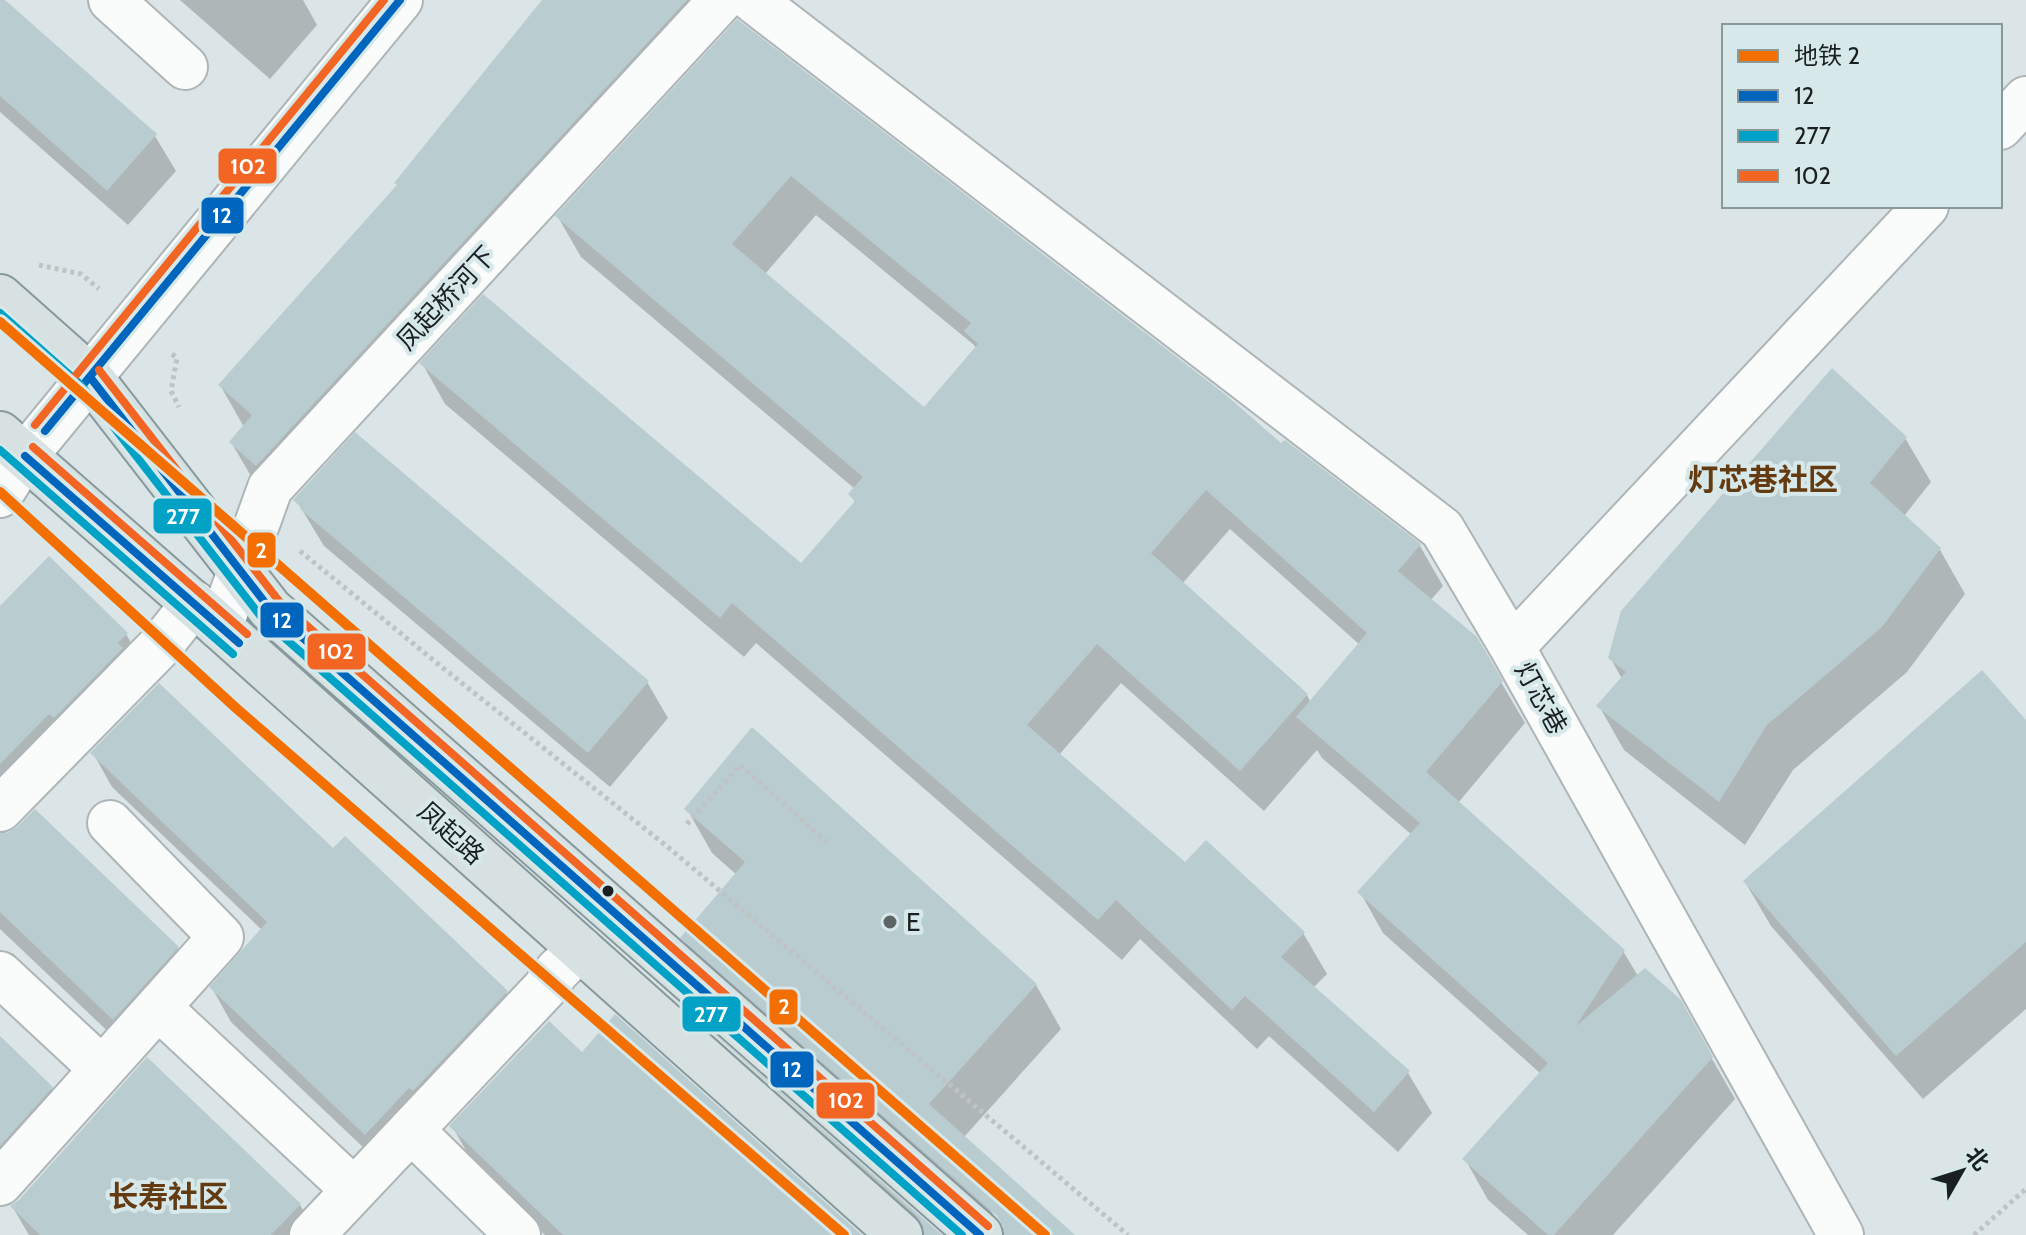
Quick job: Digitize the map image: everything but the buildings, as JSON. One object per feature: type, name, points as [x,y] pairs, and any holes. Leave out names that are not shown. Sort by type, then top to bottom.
[{"type":"main road","points":[[0,297],[90,377],[270,609],[980,1235]]},
{"type":"main road","name":"凤起路","points":[[12,445],[207,615],[900,1235]]},
{"type":"street","points":[[111,0],[185,67]]},
{"type":"street","points":[[0,495],[12,445],[90,377],[400,0]]},
{"type":"street","name":"凤起桥河下","points":[[0,809],[160,646],[207,615],[240,571],[270,488],[721,0]]},
{"type":"street","points":[[753,0],[1442,529],[1512,647]]},
{"type":"street","points":[[2002,125],[2026,99]]},
{"type":"street","name":"灯芯巷","points":[[1841,1235],[1512,647],[1924,208]]},
{"type":"street","points":[[0,1183],[221,937],[110,823]]},
{"type":"street","points":[[322,1231],[354,1190],[580,949]]},
{"type":"street","points":[[0,974],[102,1069]]},
{"type":"street","points":[[158,1007],[354,1190]]},
{"type":"street","points":[[411,1130],[518,1235]]},
{"type":"path","points":[[27,263],[81,274],[177,358],[171,391],[185,419]]},
{"type":"path","points":[[260,516],[356,598],[669,848],[1128,1235]]},
{"type":"path","points":[[687,824],[740,765],[827,842]]},
{"type":"path","points":[[1974,1235],[2026,1189]]},
{"type":"metro line","name":"2","points":[[0,322],[1045,1235]]},
{"type":"metro line","name":"2","points":[[0,492],[236,708],[844,1235]]},
{"type":"transit line","name":"102","points":[[35,425],[384,0]]},
{"type":"transit line","name":"12","points":[[45,431],[400,0]]},
{"type":"transit line","name":"277","points":[[0,313],[81,385],[262,618],[962,1235]]},
{"type":"transit line","name":"102","points":[[99,370],[279,601],[988,1226]]},
{"type":"transit line","name":"12","points":[[90,377],[270,609],[980,1235]]},
{"type":"transit line","name":"102","points":[[33,447],[247,634]]},
{"type":"transit line","name":"277","points":[[0,450],[233,654]]},
{"type":"transit line","name":"12","points":[[25,456],[239,643]]},
{"type":"place","name":"E","points":[[890,922]]},
{"type":"district","name":"灯芯巷社区","points":[[1763,480]]},
{"type":"district","name":"长寿社区","points":[[168,1197]]}]
